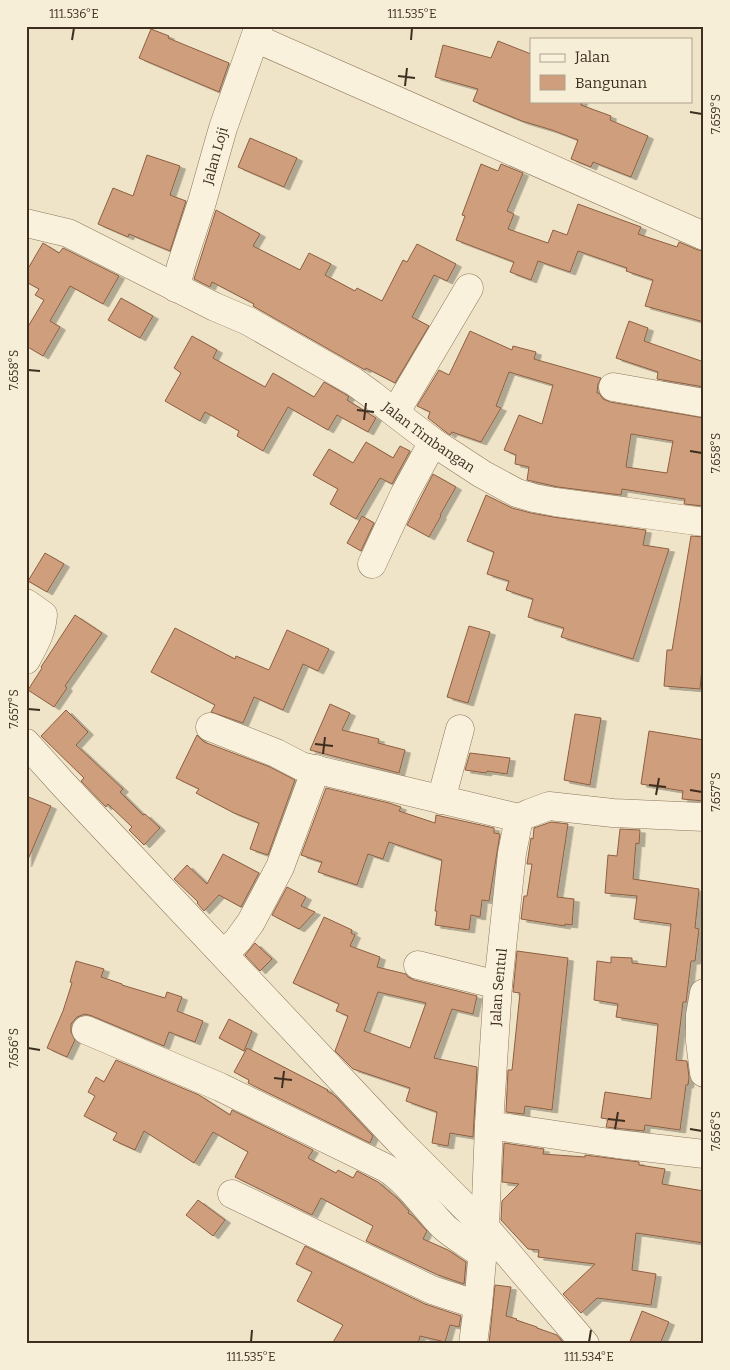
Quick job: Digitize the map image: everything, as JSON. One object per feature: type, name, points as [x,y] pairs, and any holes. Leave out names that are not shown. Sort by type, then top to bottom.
[{"type":"street","points":[[257,32],[704,236]]},
{"type":"street","name":"Jalan Loji","points":[[176,288],[223,128],[257,32]]},
{"type":"street","name":"Jalan Timbangan","points":[[26,223],[68,233],[176,288],[248,321],[337,372],[371,394],[433,442],[482,474],[516,493],[534,498],[704,522]]},
{"type":"street","points":[[395,414],[469,288]]},
{"type":"street","points":[[613,387],[704,403]]},
{"type":"street","points":[[372,564],[404,495],[433,442]]},
{"type":"street","points":[[26,603],[43,615],[43,626],[26,660]]},
{"type":"street","points":[[210,727],[276,753],[301,766],[519,818],[549,806],[612,813],[704,817]]},
{"type":"street","points":[[441,800],[460,729]]},
{"type":"street","points":[[26,743],[398,1140],[485,1227],[585,1344]]},
{"type":"street","points":[[224,954],[252,922],[280,867],[316,769]]},
{"type":"street","name":"Jalan Sentul","points":[[473,1344],[485,1227],[498,985],[512,853],[519,818]]},
{"type":"street","points":[[418,965],[498,985]]},
{"type":"street","points":[[704,993],[700,1015],[700,1041],[704,1073]]},
{"type":"street","points":[[86,1030],[220,1087],[386,1168],[408,1187],[445,1228],[482,1254]]},
{"type":"street","points":[[489,1125],[617,1144],[704,1154]]},
{"type":"street","points":[[232,1194],[432,1290],[478,1306]]},
{"type":"building","points":[[151,29],[229,63],[219,92],[139,58]]},
{"type":"building","points":[[498,41],[530,54],[530,102],[582,102],[581,105],[611,116],[610,120],[648,136],[631,177],[593,162],[591,167],[571,159],[578,140],[522,121],[473,101],[478,89],[435,77],[443,45],[491,58]]},
{"type":"building","points":[[250,138],[297,158],[284,187],[238,167]]},
{"type":"building","points":[[147,155],[180,166],[170,195],[186,201],[170,251],[129,234],[128,237],[98,224],[113,188],[133,196]]},
{"type":"building","points":[[481,164],[498,171],[501,164],[523,173],[507,211],[514,214],[508,229],[548,243],[553,230],[567,235],[578,204],[641,227],[638,234],[677,247],[679,242],[704,251],[704,322],[645,306],[653,280],[626,271],[627,268],[578,251],[570,272],[538,261],[531,280],[510,272],[514,262],[456,240],[465,216],[462,215]]},
{"type":"building","points":[[216,210],[260,234],[253,246],[300,270],[309,253],[331,264],[325,275],[355,291],[357,288],[382,301],[403,260],[407,262],[417,244],[456,264],[447,281],[434,275],[412,317],[429,326],[395,383],[366,368],[365,370],[253,306],[254,304],[212,282],[210,287],[194,279]]},
{"type":"building","points":[[43,243],[59,253],[63,248],[119,276],[103,304],[70,286],[50,321],[60,327],[43,356],[26,346],[26,330],[44,300],[35,295],[39,289],[26,282],[26,272]]},
{"type":"building","points":[[121,298],[153,316],[140,338],[108,320]]},
{"type":"building","points":[[629,321],[648,328],[644,341],[704,362],[704,387],[657,379],[658,372],[616,358]]},
{"type":"building","points":[[470,331],[512,350],[513,346],[536,352],[534,359],[601,378],[597,393],[603,399],[610,402],[704,418],[704,506],[684,504],[685,499],[622,489],[621,495],[558,487],[527,480],[529,467],[515,464],[516,455],[504,450],[519,415],[542,424],[553,385],[509,372],[496,406],[501,408],[481,442],[452,432],[450,435],[428,418],[430,412],[417,406],[439,370],[449,375]],"holes":[[[631,434],[673,441],[667,473],[626,467]]]},
{"type":"building","points":[[192,336],[217,350],[213,358],[265,387],[273,373],[314,397],[324,382],[345,394],[349,397],[347,400],[376,418],[368,432],[337,415],[328,430],[288,407],[263,451],[237,436],[239,431],[205,412],[200,421],[165,401],[181,373],[174,368]]},
{"type":"building","points":[[366,442],[393,458],[400,446],[410,451],[392,484],[380,478],[356,519],[330,504],[338,489],[313,475],[329,449],[353,463]]},
{"type":"building","points":[[433,474],[456,487],[429,537],[407,525]]},
{"type":"building","points":[[486,495],[512,508],[531,513],[646,530],[643,545],[669,549],[633,659],[561,637],[564,628],[528,617],[533,599],[506,590],[509,581],[487,574],[494,552],[467,541]]},
{"type":"building","points":[[362,516],[374,523],[361,551],[347,543]]},
{"type":"building","points":[[691,536],[704,537],[704,647],[700,689],[664,686],[667,650],[672,650]]},
{"type":"building","points":[[45,553],[64,564],[47,592],[28,581]]},
{"type":"building","points":[[75,615],[102,633],[65,686],[67,688],[54,707],[28,690]]},
{"type":"building","points":[[469,626],[490,632],[468,703],[447,697]]},
{"type":"building","points":[[175,628],[235,659],[236,656],[269,670],[287,630],[329,649],[318,671],[303,664],[283,710],[254,697],[243,723],[211,712],[215,705],[151,672]]},
{"type":"building","points":[[330,704],[350,713],[342,730],[379,739],[378,743],[405,750],[399,773],[310,750]]},
{"type":"building","points":[[66,710],[88,732],[76,745],[123,789],[120,792],[143,815],[145,814],[160,828],[144,845],[129,830],[132,827],[108,804],[106,807],[81,781],[84,778],[41,736]]},
{"type":"building","points":[[575,714],[601,718],[590,785],[564,780]]},
{"type":"building","points":[[649,731],[704,740],[704,801],[682,799],[683,791],[641,784]]},
{"type":"building","points":[[197,735],[204,742],[270,767],[295,780],[268,855],[250,849],[259,823],[234,813],[196,793],[199,789],[176,778]]},
{"type":"building","points":[[470,753],[510,758],[507,774],[465,770]]},
{"type":"building","points":[[326,788],[389,803],[401,807],[399,811],[435,823],[436,815],[494,828],[494,833],[500,834],[489,901],[482,900],[480,917],[471,915],[469,930],[435,925],[442,860],[389,842],[383,859],[368,854],[357,885],[318,872],[322,862],[301,855]]},
{"type":"building","points":[[26,796],[51,806],[26,864]]},
{"type":"building","points":[[551,822],[568,824],[557,897],[574,899],[572,925],[565,924],[565,926],[521,919],[524,896],[527,896],[532,864],[527,864],[534,828]]},
{"type":"building","points":[[620,829],[640,830],[639,844],[636,843],[633,879],[699,889],[695,928],[699,929],[695,961],[691,961],[686,1002],[683,1002],[676,1060],[687,1061],[689,1077],[688,1085],[686,1085],[680,1130],[645,1125],[644,1131],[606,1127],[608,1119],[601,1118],[605,1092],[651,1099],[658,1024],[616,1017],[618,1004],[594,1000],[597,961],[611,963],[611,957],[632,958],[632,963],[666,967],[671,924],[634,919],[637,896],[605,893],[608,855],[617,856]]},
{"type":"building","points":[[223,854],[259,873],[241,907],[219,895],[204,911],[198,902],[174,879],[187,865],[207,884]]},
{"type":"building","points":[[287,887],[306,897],[301,906],[315,912],[299,929],[272,915]]},
{"type":"building","points":[[324,917],[352,930],[351,933],[355,935],[350,946],[380,957],[377,967],[406,974],[414,980],[477,996],[473,1014],[452,1009],[434,1058],[477,1067],[473,1137],[450,1133],[448,1146],[432,1143],[437,1112],[406,1101],[410,1088],[353,1069],[335,1051],[348,1016],[336,1011],[339,1004],[293,983]],"holes":[[[378,992],[426,1003],[410,1048],[364,1031]]]},
{"type":"building","points":[[255,943],[272,959],[260,971],[245,955]]},
{"type":"building","points":[[517,951],[568,958],[552,1110],[525,1106],[524,1114],[506,1112],[508,1070],[512,1070],[520,993],[513,992]]},
{"type":"building","points":[[76,961],[104,969],[101,977],[122,985],[165,998],[167,992],[182,997],[177,1011],[203,1021],[195,1042],[169,1032],[164,1046],[85,1014],[77,1017],[71,1024],[71,1032],[75,1040],[67,1057],[47,1048],[63,1011],[72,983],[70,982]]},
{"type":"building","points":[[229,1019],[252,1031],[244,1051],[219,1038]]},
{"type":"building","points":[[247,1048],[328,1090],[373,1136],[370,1143],[248,1083],[249,1080],[234,1072]]},
{"type":"building","points":[[116,1060],[199,1095],[230,1115],[232,1110],[313,1150],[308,1158],[336,1173],[338,1170],[353,1178],[357,1171],[378,1182],[398,1199],[409,1211],[408,1213],[427,1231],[423,1239],[448,1250],[466,1262],[464,1284],[438,1275],[366,1241],[373,1226],[321,1198],[312,1215],[235,1177],[248,1152],[213,1132],[194,1163],[144,1131],[135,1150],[113,1140],[117,1133],[84,1116],[95,1096],[88,1092],[96,1077],[104,1082]]},
{"type":"building","points":[[504,1143],[544,1149],[543,1154],[585,1157],[585,1155],[639,1162],[639,1165],[665,1169],[662,1184],[704,1191],[704,1243],[636,1233],[632,1270],[656,1274],[651,1305],[597,1298],[581,1313],[563,1294],[595,1264],[538,1257],[539,1250],[528,1249],[501,1220],[502,1201],[519,1184],[502,1182]]},
{"type":"building","points":[[198,1200],[225,1220],[213,1236],[186,1215]]},
{"type":"building","points":[[305,1246],[425,1304],[461,1316],[459,1327],[450,1325],[445,1342],[420,1336],[418,1344],[332,1344],[343,1325],[297,1301],[312,1272],[296,1264]]},
{"type":"building","points":[[495,1285],[511,1287],[506,1316],[557,1335],[564,1344],[489,1344]]},
{"type":"building","points":[[642,1311],[669,1322],[660,1344],[629,1344]]}]
